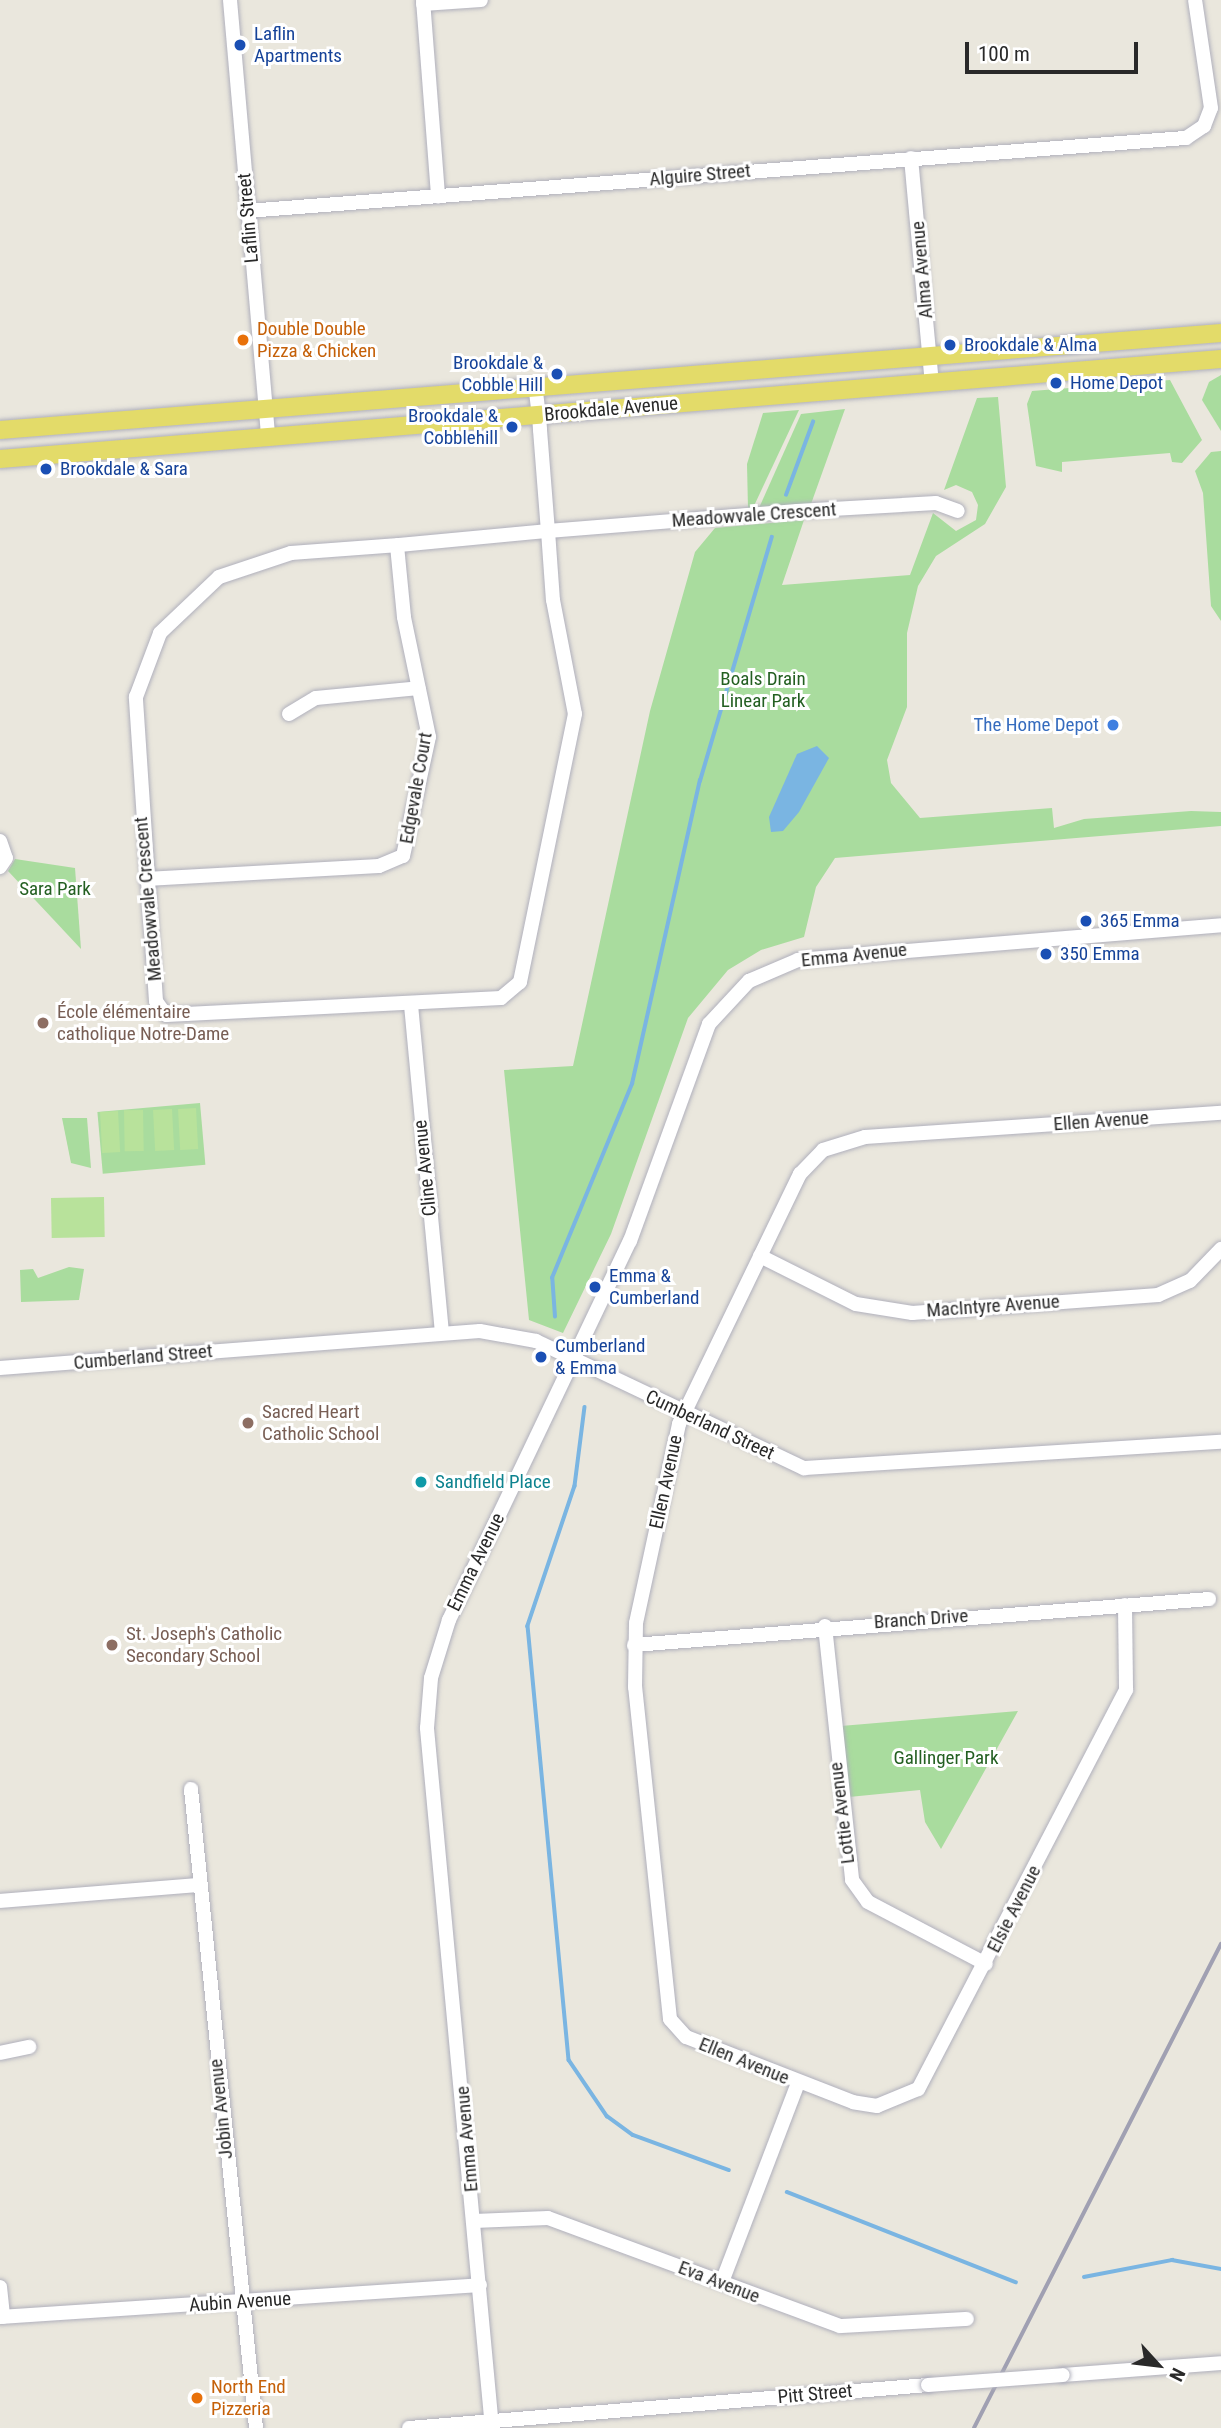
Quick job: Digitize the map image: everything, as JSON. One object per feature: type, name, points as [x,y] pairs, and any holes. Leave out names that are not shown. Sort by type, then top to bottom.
[{"type":"main road","name":"Brookdale Avenue","points":[[0,430],[536,392],[1221,332]]},
{"type":"main road","name":"Brookdale Avenue","points":[[0,459],[1221,359]]},
{"type":"street","name":"Laflin Street","points":[[230,0],[268,437]]},
{"type":"street","points":[[438,196],[423,2],[481,0]]},
{"type":"street","name":"Alguire Street","points":[[247,211],[1186,138],[1203,125],[1211,108],[1195,0]]},
{"type":"street","name":"Alma Avenue","points":[[911,158],[932,383]]},
{"type":"street","points":[[536,392],[548,531]]},
{"type":"street","name":"Meadowvale Crescent","points":[[548,531],[553,600],[575,714],[520,982],[501,998],[411,1005],[166,1014],[156,1001],[136,697],[160,633],[196,593],[255,561],[397,545],[548,531],[936,503],[958,511]]},
{"type":"street","name":"Edgevale Court","points":[[146,879],[397,861],[408,843],[429,737],[397,545]]},
{"type":"street","points":[[289,714],[316,698],[419,688]]},
{"type":"street","points":[[0,841],[6,858],[0,867]]},
{"type":"street","name":"Emma Avenue","points":[[492,2425],[428,1694],[449,1619],[630,1241],[704,1035],[749,981],[807,958],[1221,925]]},
{"type":"street","name":"Cline Avenue","points":[[411,1005],[442,1332]]},
{"type":"street","name":"Ellen Avenue","points":[[798,2083],[686,2037],[670,2020],[634,1645],[684,1415],[800,1174],[824,1150],[843,1142],[1221,1113]]},
{"type":"street","name":"MacIntyre Avenue","points":[[760,1256],[856,1304],[912,1312],[1158,1295],[1190,1281],[1221,1249]]},
{"type":"street","name":"Cumberland Street","points":[[0,1368],[442,1332],[517,1336],[575,1359],[684,1415],[792,1464],[822,1470],[1221,1442]]},
{"type":"street","name":"Branch Drive","points":[[634,1645],[825,1626],[1209,1598]]},
{"type":"street","name":"Elsie Avenue","points":[[798,2083],[877,2106],[906,2098],[927,2078],[1126,1690],[1125,1605]]},
{"type":"street","name":"Lottie Avenue","points":[[825,1626],[852,1880],[867,1902],[986,1964]]},
{"type":"street","name":"Jobin Avenue","points":[[191,1789],[240,2302],[256,2428]]},
{"type":"street","points":[[0,1901],[200,1885]]},
{"type":"street","points":[[0,2053],[29,2047]]},
{"type":"street","points":[[722,2282],[798,2083]]},
{"type":"street","name":"Eva Avenue","points":[[474,2221],[539,2216],[846,2327],[967,2319]]},
{"type":"street","name":"Aubin Avenue","points":[[2,2317],[480,2285]]},
{"type":"street","points":[[0,2287],[2,2317]]},
{"type":"street","name":"Pitt Street","points":[[409,2428],[492,2425],[928,2385],[1221,2363]]},
{"type":"green space","points":[[1221,375],[1221,431],[1202,400],[1209,382]]},
{"type":"green space","points":[[1170,380],[1202,440],[1182,463],[1172,462],[1170,453],[1062,462],[1062,472],[1036,466],[1027,404],[1032,391]]},
{"type":"green space","name":"Boals Drain Linear Park","points":[[998,397],[1006,487],[985,524],[936,556],[918,586],[907,633],[907,707],[887,760],[891,783],[920,818],[1052,808],[1054,828],[1084,819],[1191,811],[1221,812],[1221,826],[835,858],[816,887],[804,937],[761,950],[728,970],[688,1018],[611,1234],[563,1333],[529,1320],[504,1070],[573,1066],[650,711],[695,552],[715,528],[804,520],[782,585],[910,575],[933,513],[956,531],[976,520],[978,505],[972,492],[956,485],[944,490],[977,398]]},
{"type":"green space","points":[[845,409],[811,504],[759,508],[801,414]]},
{"type":"green space","points":[[799,410],[753,508],[748,509],[747,464],[763,413]]},
{"type":"green space","points":[[1221,451],[1221,621],[1211,606],[1203,493],[1195,471],[1211,452]]},
{"type":"green space","name":"Sara Park","points":[[15,859],[75,868],[81,949],[8,871]]},
{"type":"green space","points":[[200,1103],[205,1165],[103,1174],[97,1112]]},
{"type":"green space","points":[[196,1108],[198,1149],[180,1150],[178,1109]]},
{"type":"green space","points":[[172,1109],[174,1150],[155,1151],[153,1110]]},
{"type":"green space","points":[[124,1110],[143,1110],[144,1151],[125,1151]]},
{"type":"green space","points":[[118,1111],[120,1152],[102,1153],[100,1112]]},
{"type":"green space","points":[[62,1118],[87,1118],[91,1168],[71,1163]]},
{"type":"green space","points":[[104,1197],[105,1237],[52,1238],[51,1198]]},
{"type":"green space","points":[[69,1267],[84,1269],[79,1300],[21,1302],[20,1270],[33,1269],[38,1278]]},
{"type":"green space","name":"Gallinger Park","points":[[1018,1711],[941,1849],[925,1822],[920,1790],[849,1797],[841,1726]]},
{"type":"water","points":[[817,746],[829,758],[799,812],[783,831],[771,832],[769,817],[797,754]]},
{"type":"waterway","points":[[786,495],[813,422]]},
{"type":"waterway","points":[[555,1317],[552,1278],[632,1084],[700,781],[772,537]]},
{"type":"waterway","points":[[585,1407],[575,1486],[528,1626],[569,2060],[607,2116],[633,2135],[729,2170]]},
{"type":"waterway","points":[[787,2192],[1016,2282]]},
{"type":"waterway","points":[[1084,2277],[1172,2260],[1221,2269]]},
{"type":"railway","points":[[974,2428],[1221,1944]]},
{"type":"place","name":"Laflin Apartments","points":[[240,45]]},
{"type":"place","name":"Double Double Pizza & Chicken","points":[[243,340]]},
{"type":"place","name":"Brookdale & Alma","points":[[950,345]]},
{"type":"place","name":"Brookdale & Cobble Hill","points":[[557,374]]},
{"type":"place","name":"Home Depot","points":[[1056,383]]},
{"type":"place","name":"Brookdale & Cobblehill","points":[[512,427]]},
{"type":"place","name":"Brookdale & Sara","points":[[46,469]]},
{"type":"place","name":"The Home Depot","points":[[1113,725]]},
{"type":"place","name":"365 Emma","points":[[1086,921]]},
{"type":"place","name":"350 Emma","points":[[1046,954]]},
{"type":"place","name":"École élémentaire catholique Notre-Dame","points":[[43,1023]]},
{"type":"place","name":"Emma & Cumberland","points":[[595,1287]]},
{"type":"place","name":"Cumberland & Emma","points":[[541,1357]]},
{"type":"place","name":"Sacred Heart Catholic School","points":[[248,1423]]},
{"type":"place","name":"Sandfield Place","points":[[421,1482]]},
{"type":"place","name":"St. Joseph's Catholic Secondary School","points":[[112,1645]]},
{"type":"place","name":"North End Pizzeria","points":[[197,2398]]}]
